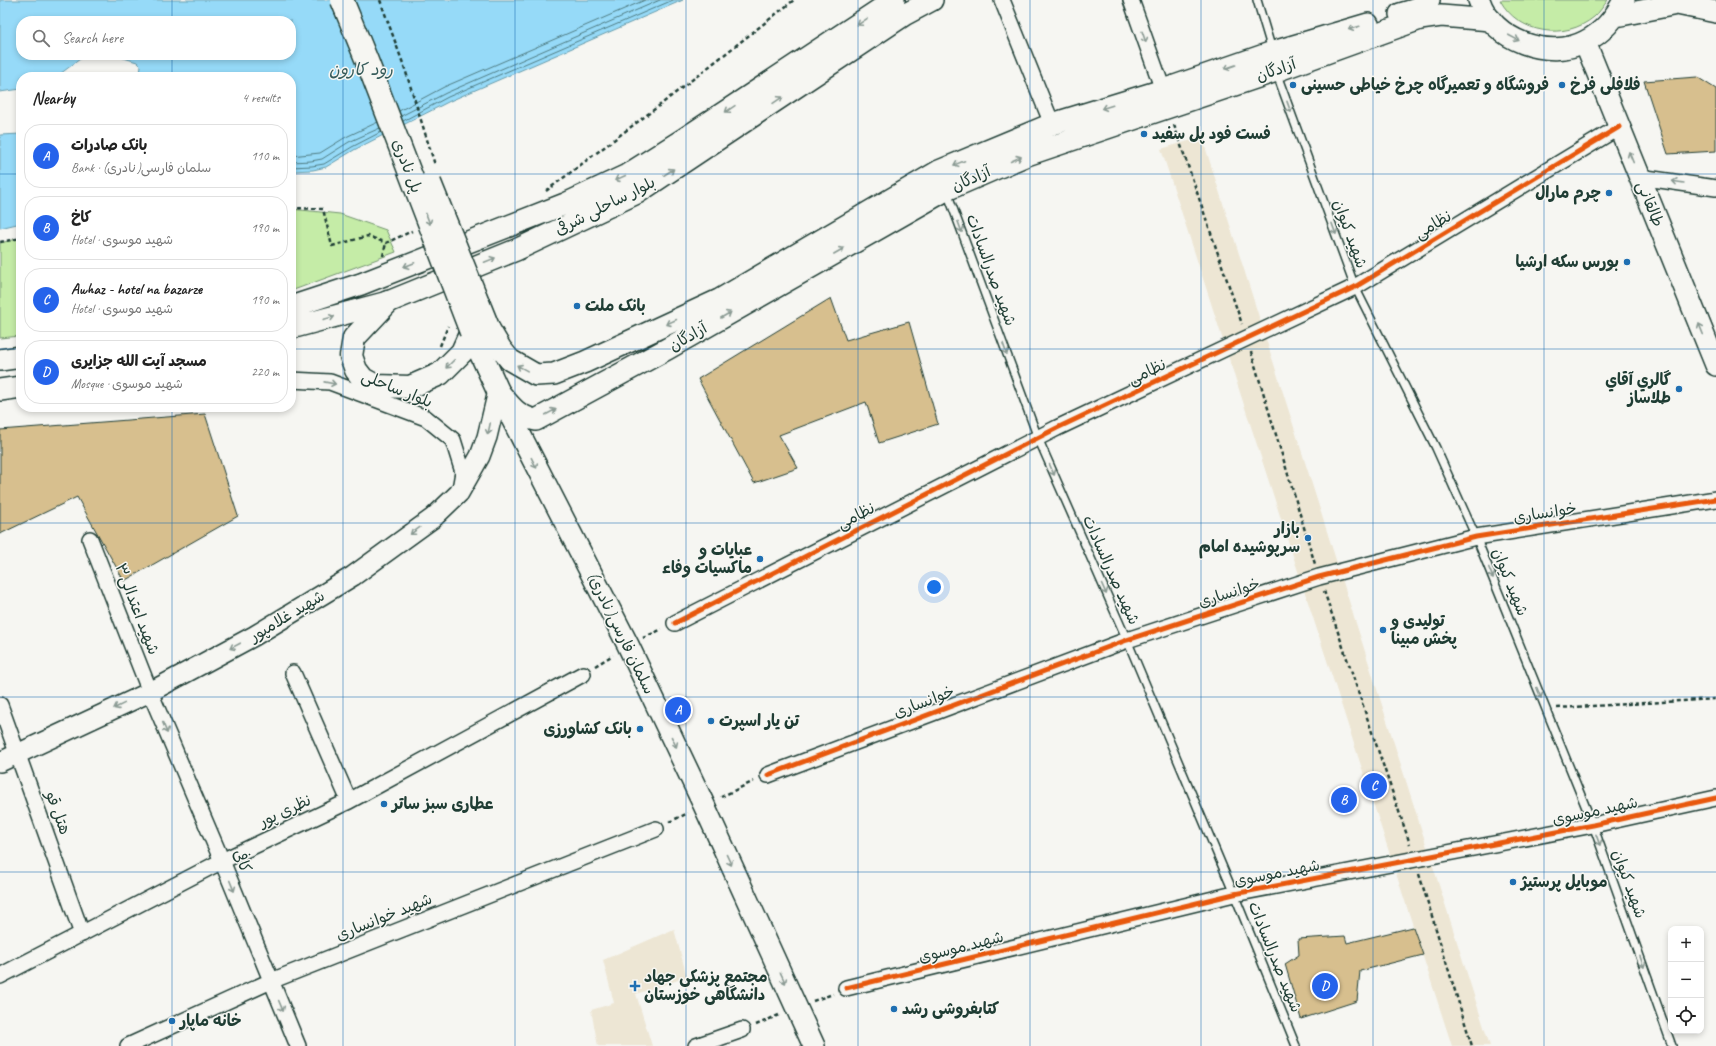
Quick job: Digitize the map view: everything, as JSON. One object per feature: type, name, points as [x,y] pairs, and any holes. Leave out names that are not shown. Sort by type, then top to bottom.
[{"type":"main road","name":"پل نادری","points":[[342,0],[479,330]]},
{"type":"main road","name":"پل نادری","points":[[356,0],[479,330]]},
{"type":"main road","name":"بلوار ساحلی شرقی","points":[[296,305],[362,284],[566,204],[627,175],[691,135],[894,0]]},
{"type":"main road","name":"بلوار ساحلی شرقی","points":[[296,327],[388,302],[516,250],[637,193],[904,15],[932,0]]},
{"type":"main road","name":"آزادگان","points":[[498,391],[514,410],[524,418],[536,420],[667,349],[946,190],[1027,155],[1274,61],[1417,9],[1429,0]]},
{"type":"main road","points":[[1479,0],[1491,20],[1506,34],[1524,44],[1544,49],[1565,48],[1585,42],[1602,31],[1620,8],[1677,4],[1716,12]]},
{"type":"main road","name":"آزادگان","points":[[479,330],[510,360],[536,375],[554,374],[585,362],[719,300],[940,171],[1052,124],[1163,90],[1274,61],[1420,19],[1441,16],[1491,20]]},
{"type":"main road","name":"طالقانی","points":[[1585,42],[1716,365]]},
{"type":"main road","points":[[388,302],[354,338],[351,356],[356,370],[363,379],[376,386],[410,387],[440,374],[462,352],[479,330]]},
{"type":"main road","name":"سلمان فارسی(نادری)","points":[[479,330],[498,391],[628,645],[711,820],[814,1046]]},
{"type":"main road","points":[[0,360],[16,358]]},
{"type":"main road","points":[[0,390],[16,388]]},
{"type":"street","points":[[1002,0],[1052,124]]},
{"type":"street","points":[[1131,0],[1163,90]]},
{"type":"street","name":"نظامی","points":[[675,623],[1038,438],[1355,287],[1620,127]]},
{"type":"street","points":[[1639,177],[1716,188]]},
{"type":"street","name":"بلوار ساحلی","points":[[296,380],[330,382],[426,418],[453,440],[463,472],[459,493]]},
{"type":"street","name":"شهید غلامپور","points":[[0,762],[18,755],[150,692],[254,636],[353,576],[433,518],[459,493],[480,456],[487,437],[498,391]]},
{"type":"street","name":"خوانساری","points":[[768,775],[1127,640],[1319,577],[1476,536],[1716,499]]},
{"type":"street","name":"شهید اعتدالی۳","points":[[90,538],[150,692]]},
{"type":"street","points":[[294,673],[349,801]]},
{"type":"street","name":"نظری پور","points":[[0,976],[222,861],[349,801],[583,674]]},
{"type":"street","name":"کافی","points":[[150,692],[222,861],[298,1046]]},
{"type":"street","name":"هتل قو","points":[[0,705],[82,934]]},
{"type":"street","name":"شهید موسوی","points":[[846,988],[1234,894],[1593,825],[1716,798]]},
{"type":"street","name":"شهید خوانساری","points":[[128,1046],[271,981],[656,828]]},
{"type":"street","points":[[696,1046],[742,1030]]},
{"type":"lane","name":"شهید کیوان","points":[[1257,0],[1274,61],[1355,287],[1436,448],[1476,536],[1593,825],[1672,1046]]},
{"type":"lane","name":"شهید صدرالسادات","points":[[946,190],[1038,438],[1127,640],[1296,1046]]},
{"type":"path","points":[[544,192],[660,105],[794,0]]},
{"type":"path","points":[[296,208],[323,209],[332,246],[368,236],[386,243],[413,231]]},
{"type":"path","points":[[0,242],[16,239]]},
{"type":"path","points":[[1545,708],[1716,699]]},
{"type":"shaded area","name":"بازار سرپوشیده امام","points":[[1202,137],[1490,1046],[1452,1046],[1161,149]]},
{"type":"shaded area","name":"مجتمع پزشکی جهاد دانشگاهی خوزستان","points":[[674,929],[687,977],[636,994],[652,1046],[598,1046],[591,1010],[614,1003],[603,960]]},
{"type":"green space","points":[[1500,0],[1608,0],[1594,17],[1582,25],[1556,31],[1530,27],[1518,20],[1508,11]]},
{"type":"green space","points":[[296,210],[340,214],[386,230],[396,252],[296,289]]},
{"type":"green space","points":[[16,239],[16,336],[0,338],[0,243]]},
{"type":"water","name":"رود کارون","points":[[0,0],[683,0],[450,101],[354,150],[326,167],[313,170],[296,171],[296,72],[140,72],[141,66],[137,62],[130,60],[296,60],[296,16],[16,16],[16,60],[79,60],[63,72],[16,72],[16,90],[0,92]]},
{"type":"water","points":[[16,134],[16,224],[0,228],[0,135]]},
{"type":"building","points":[[1697,77],[1716,89],[1716,151],[1668,154],[1644,81]]},
{"type":"building","points":[[831,298],[846,340],[909,322],[938,424],[879,443],[866,402],[779,435],[798,468],[754,483],[698,379]]},
{"type":"building","points":[[205,414],[238,516],[124,581],[77,497],[0,534],[0,430]]},
{"type":"building","points":[[1413,927],[1423,955],[1360,971],[1357,1001],[1301,1019],[1285,964],[1299,955],[1298,939],[1345,936],[1347,943]]},
{"type":"cycle path","points":[[675,623],[1057,428],[1355,287],[1619,127]]},
{"type":"cycle path","points":[[768,775],[1127,640],[1319,577],[1476,537],[1716,499]]},
{"type":"cycle path","points":[[846,988],[1234,894],[1593,825],[1716,798]]},
{"type":"place","name":"فروشگاه و تعمیرگاه چرخ خیاطی حسینی","points":[[1293,85]]},
{"type":"place","name":"فلافلی فرخ","points":[[1562,85]]},
{"type":"place","name":"فست فود پل سفید","points":[[1144,134]]},
{"type":"place","name":"چرم مارال","points":[[1609,193]]},
{"type":"place","name":"بورس سکه ارشیا","points":[[1627,262]]},
{"type":"place","name":"بانک ملت","points":[[577,306]]},
{"type":"place","name":"گالري آقاي طلاساز","points":[[1679,389]]},
{"type":"place","name":"بازار سرپوشیده امام","points":[[1308,538]]},
{"type":"place","name":"عبایات و ماکسیات وفاء","points":[[760,559]]},
{"type":"place","name":"تولیدی و پخش مبینا","points":[[1383,630]]},
{"type":"place","name":"بانک صادرات","points":[[678,710]]},
{"type":"place","name":"تن یار اسپرت","points":[[711,721]]},
{"type":"place","name":"بانک کشاورزی","points":[[640,729]]},
{"type":"place","name":"Awhaz - hotel na bazarze","points":[[1374,786]]},
{"type":"place","name":"کاخ","points":[[1344,800]]},
{"type":"place","name":"عطاری سبز ساتر","points":[[384,804]]},
{"type":"place","name":"موبایل پرستیژ","points":[[1513,882]]},
{"type":"place","name":"مجتمع پزشکی جهاد دانشگاهی خوزستان","points":[[635,986]]},
{"type":"place","name":"مسجد آیت الله جزایری","points":[[1325,986]]},
{"type":"place","name":"کتابفروشی رشد","points":[[894,1009]]},
{"type":"place","name":"خانه ماپار","points":[[172,1021]]}]
